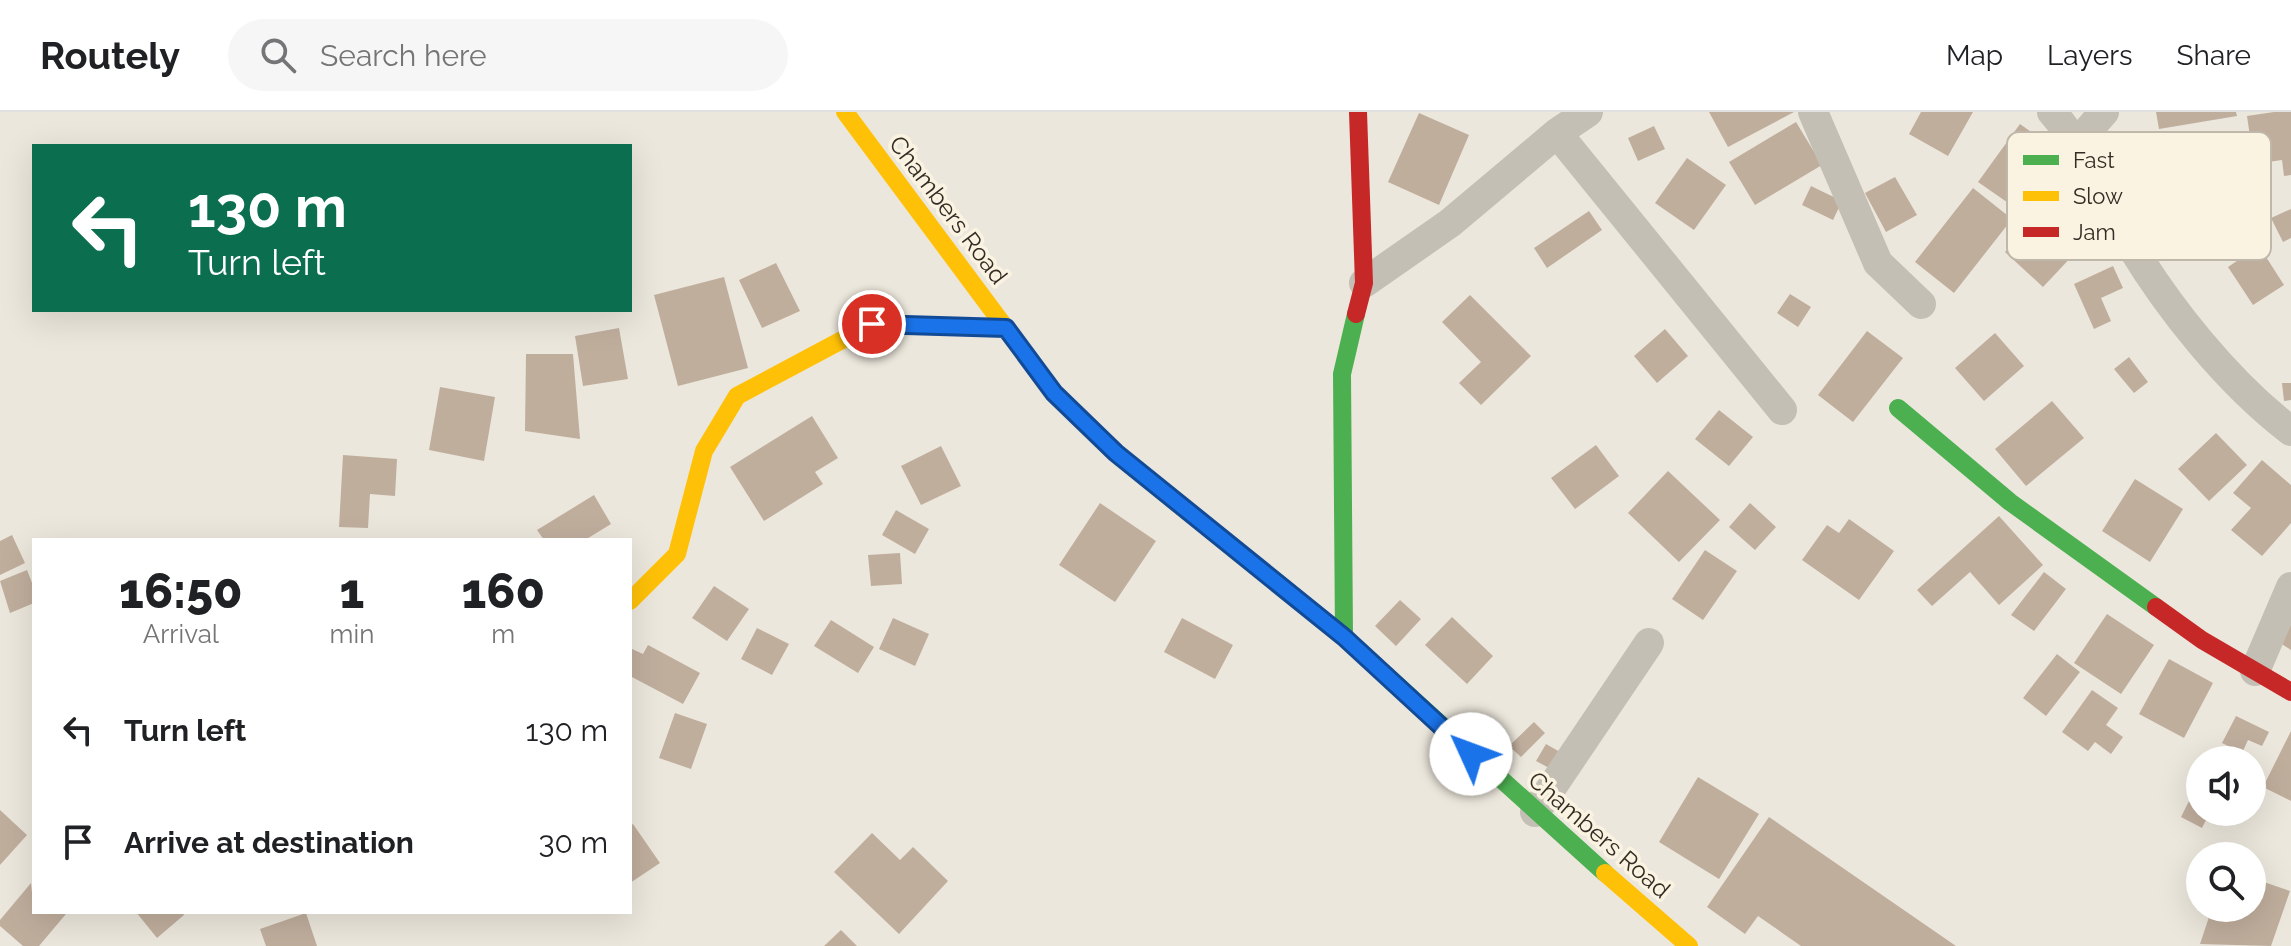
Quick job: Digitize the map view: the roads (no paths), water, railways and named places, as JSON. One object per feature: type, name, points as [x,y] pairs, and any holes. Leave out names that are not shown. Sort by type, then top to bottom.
[{"type":"street","name":"Chambers Road","points":[[845,112],[1054,393],[1116,453],[1344,637],[1535,812],[1689,946]]},
{"type":"street","points":[[1344,637],[1342,374],[1364,283],[1358,112]]},
{"type":"street","points":[[1364,283],[1450,223],[1557,133],[1588,112]]},
{"type":"street","points":[[1813,112],[1878,263],[1921,304]]},
{"type":"street","points":[[2052,112],[2069,132]]},
{"type":"street","points":[[2087,132],[2104,112]]},
{"type":"street","points":[[1557,133],[1782,410]]},
{"type":"street","points":[[2142,260],[2191,329],[2261,409],[2291,431]]},
{"type":"street","points":[[632,599],[677,554],[704,451],[737,396],[872,324],[1006,328]]},
{"type":"street","points":[[1898,408],[2010,502],[2202,640],[2291,692]]},
{"type":"street","points":[[2255,671],[2291,587]]},
{"type":"street","points":[[1535,812],[1649,643]]}]
